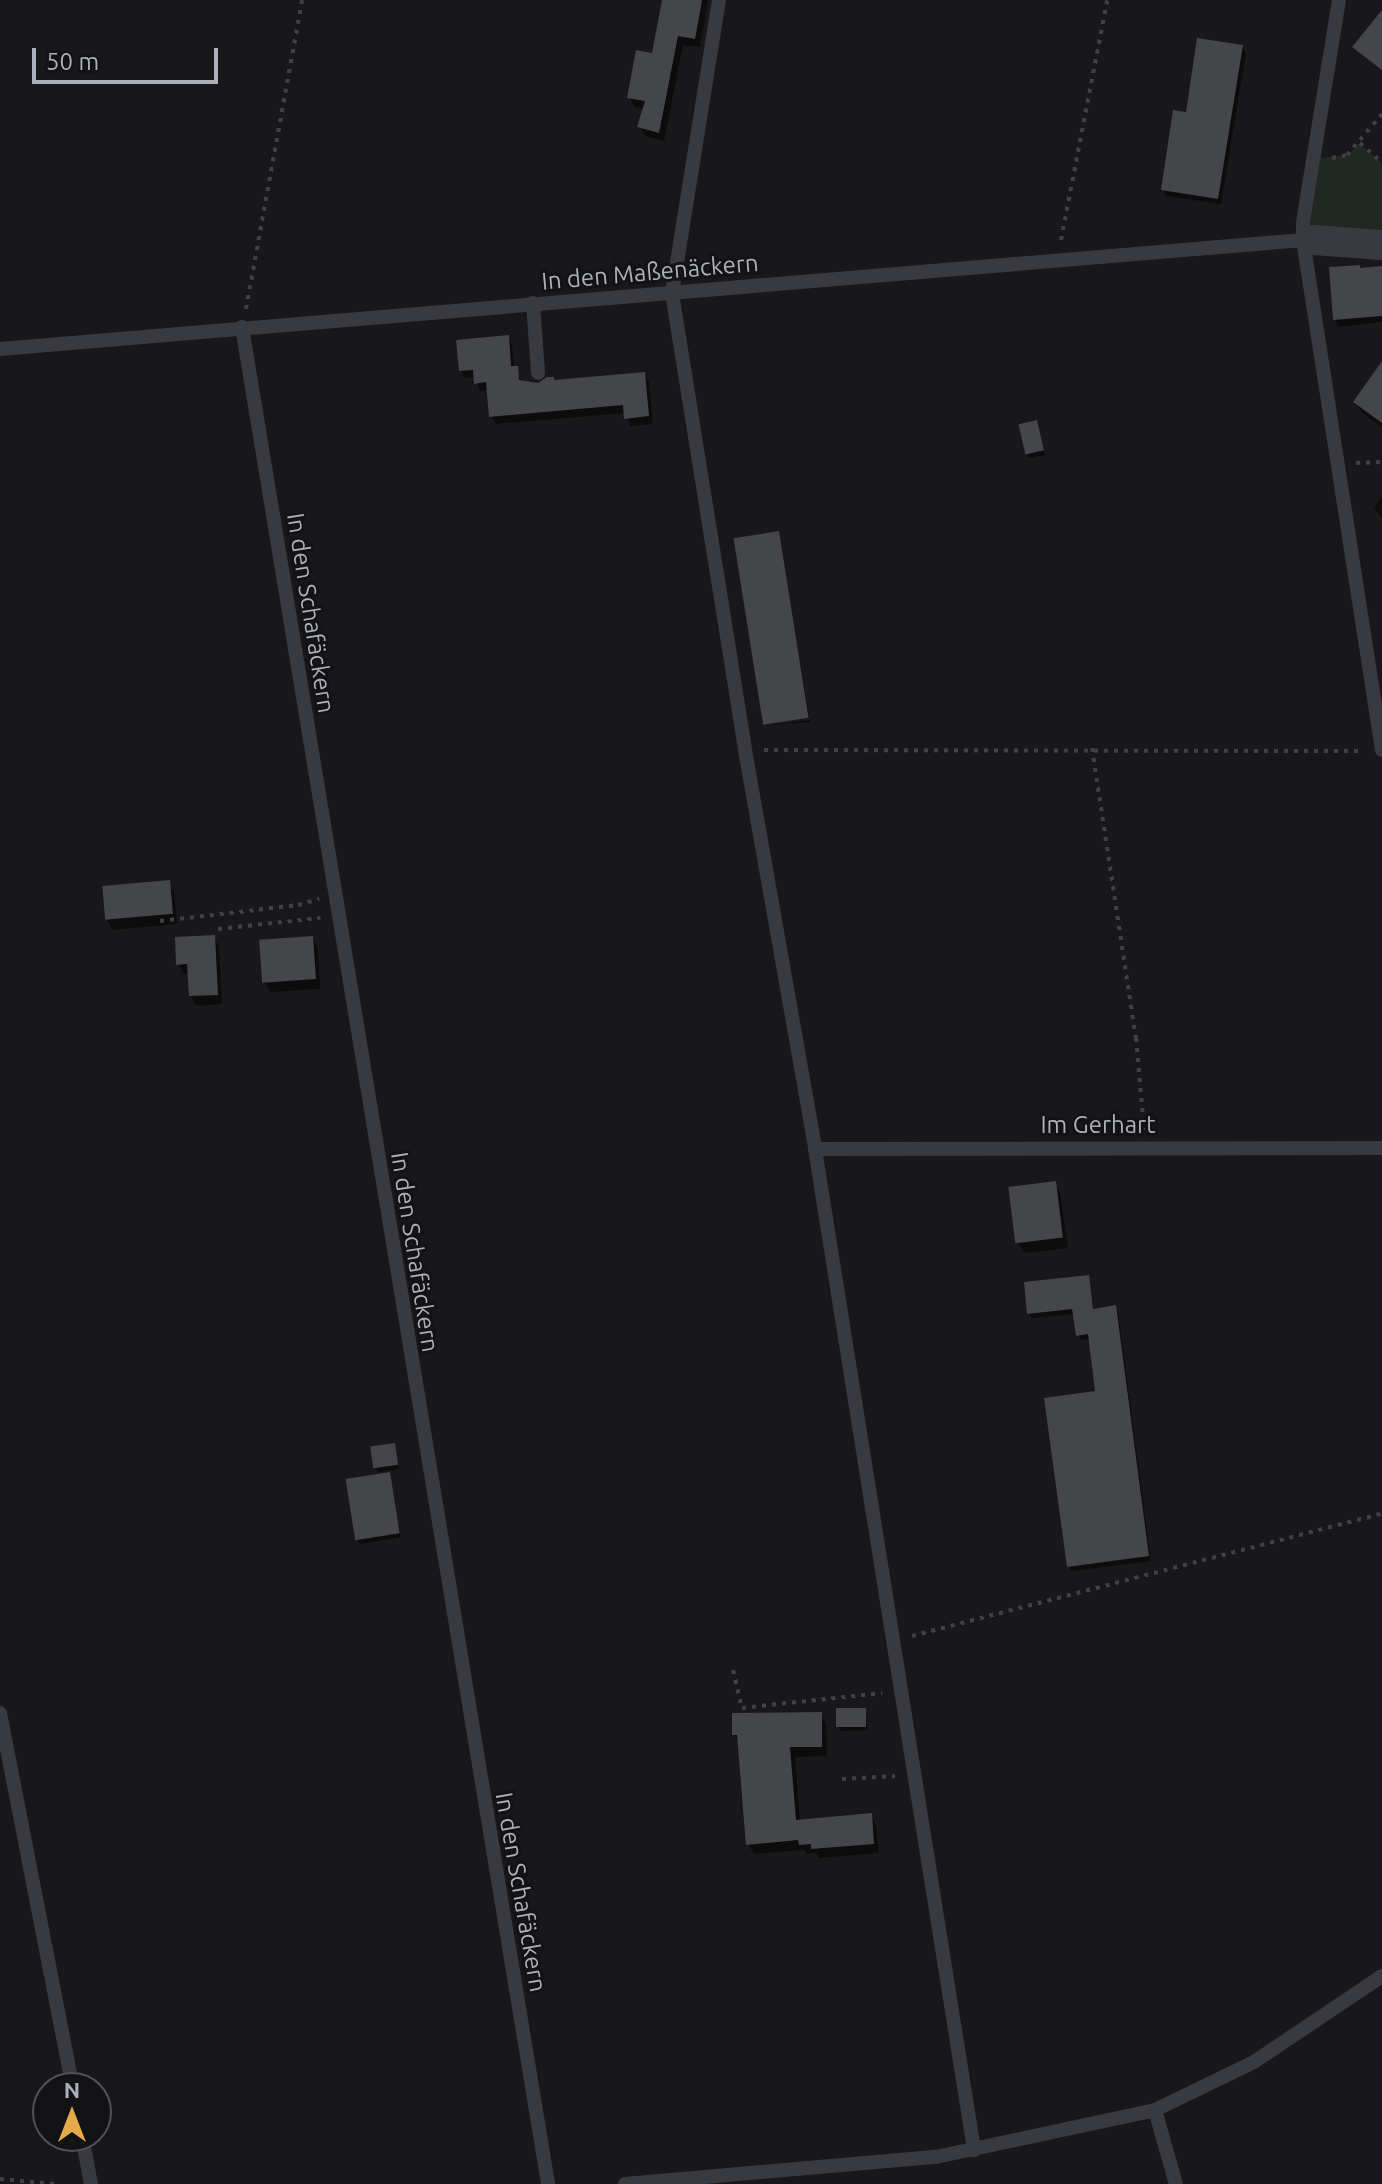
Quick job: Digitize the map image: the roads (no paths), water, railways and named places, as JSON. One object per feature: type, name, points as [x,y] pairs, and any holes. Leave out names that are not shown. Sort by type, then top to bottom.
[{"type":"street","points":[[1308,240],[1382,245]]},
{"type":"lane","points":[[719,0],[672,293],[745,750],[815,1149],[974,2150]]},
{"type":"lane","points":[[1339,0],[1314,158],[1308,240],[1374,750]]},
{"type":"lane","name":"In den Maßenäckern","points":[[0,349],[1057,258],[1308,240]]},
{"type":"lane","points":[[533,303],[538,373]]},
{"type":"lane","name":"In den Schafäckern","points":[[242,327],[548,2184]]},
{"type":"lane","name":"Im Gerhart","points":[[815,1149],[1146,1146],[1382,1148]]},
{"type":"lane","points":[[0,1713],[70,2072]]},
{"type":"lane","points":[[625,2184],[936,2157],[1155,2110],[1254,2062],[1382,1976]]},
{"type":"lane","points":[[1155,2110],[1176,2184]]},
{"type":"lane","points":[[85,2152],[91,2184]]}]
